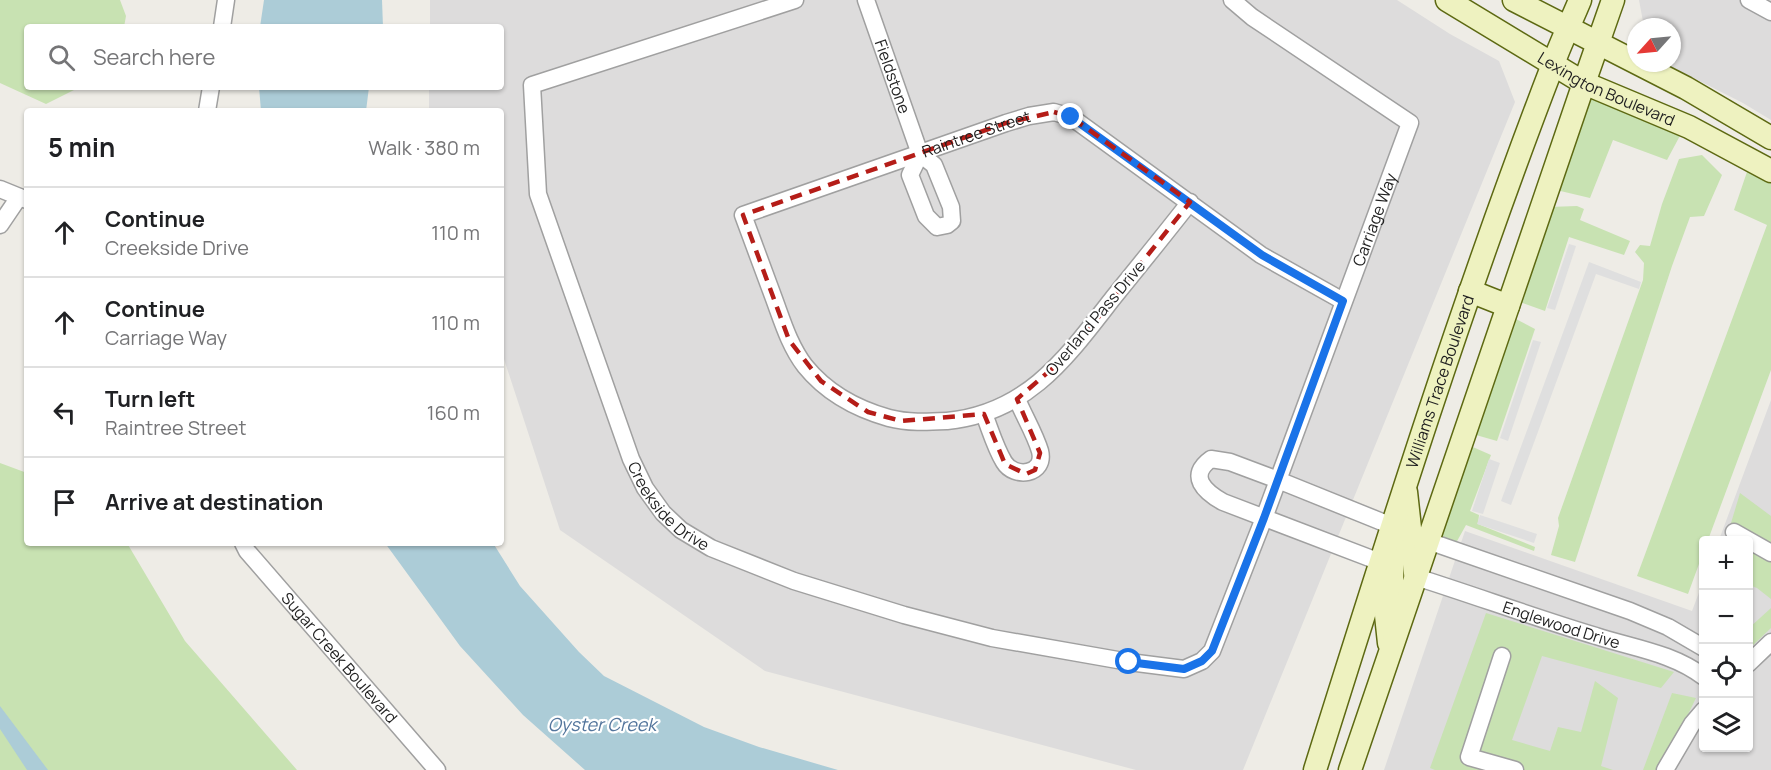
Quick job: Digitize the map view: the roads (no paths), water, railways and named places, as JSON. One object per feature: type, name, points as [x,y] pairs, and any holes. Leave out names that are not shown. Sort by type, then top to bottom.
[{"type":"main road","name":"Lexington Boulevard","points":[[1447,0],[1584,83],[1689,127],[1771,171]]},
{"type":"main road","name":"Lexington Boulevard","points":[[1514,0],[1686,88],[1771,138]]},
{"type":"main road","name":"Williams Trace Boulevard","points":[[1315,770],[1380,562],[1470,291],[1552,65],[1580,0]]},
{"type":"main road","points":[[1350,770],[1613,0]]},
{"type":"main road","points":[[1470,291],[1508,306]]},
{"type":"main road","points":[[1406,485],[1416,577]]},
{"type":"main road","points":[[1390,652],[1386,615],[1392,585],[1392,526]]},
{"type":"street","points":[[222,24],[226,0]]},
{"type":"street","name":"Creekside Drive","points":[[795,0],[532,85],[538,194],[631,459],[645,488],[663,513],[681,530],[711,548],[794,581],[893,612],[992,638],[1129,662],[1184,669],[1202,661],[1212,651],[1264,518]]},
{"type":"street","name":"Fieldstone","points":[[866,0],[920,154]]},
{"type":"street","name":"Carriage Way","points":[[1232,0],[1252,17],[1410,123],[1264,518]]},
{"type":"street","points":[[1749,0],[1771,12]]},
{"type":"street","points":[[208,108],[211,90]]},
{"type":"street","name":"Raintree Street","points":[[742,215],[1006,123],[1054,112],[1071,117],[1262,255],[1343,301]]},
{"type":"street","points":[[0,189],[24,198],[0,225]]},
{"type":"street","name":"Overland Pass Drive","points":[[742,215],[789,340],[806,366],[842,398],[868,412],[901,421],[938,422],[984,414],[1017,399],[1044,379],[1069,354],[1190,202]]},
{"type":"street","points":[[984,414],[1005,464],[1016,472],[1026,474],[1035,470],[1040,463],[1040,453],[1017,399]]},
{"type":"street","points":[[1380,562],[1223,502],[1208,494],[1202,487],[1200,471],[1211,459],[1220,460],[1278,480],[1392,526]]},
{"type":"street","points":[[1734,531],[1771,553]]},
{"type":"street","name":"Englewood Drive","points":[[1428,541],[1630,610],[1668,627],[1699,645]]},
{"type":"street","name":"Sugar Creek Boulevard","points":[[245,546],[437,770]]},
{"type":"street","name":"Englewood Drive","points":[[1416,577],[1664,656],[1691,667],[1699,673]]},
{"type":"street","points":[[1753,660],[1771,642]]},
{"type":"street","points":[[1502,656],[1469,757],[1515,770]]},
{"type":"street","points":[[1665,770],[1699,716]]},
{"type":"water","points":[[264,0],[382,0],[383,24],[260,24]]},
{"type":"water","points":[[259,90],[369,90],[366,108],[261,108]]},
{"type":"water","name":"Oyster Creek","points":[[387,546],[495,546],[520,586],[579,652],[604,676],[704,727],[759,747],[838,770],[585,770],[523,715],[460,646]]},
{"type":"water","points":[[0,706],[48,770],[27,770],[0,729]]}]
